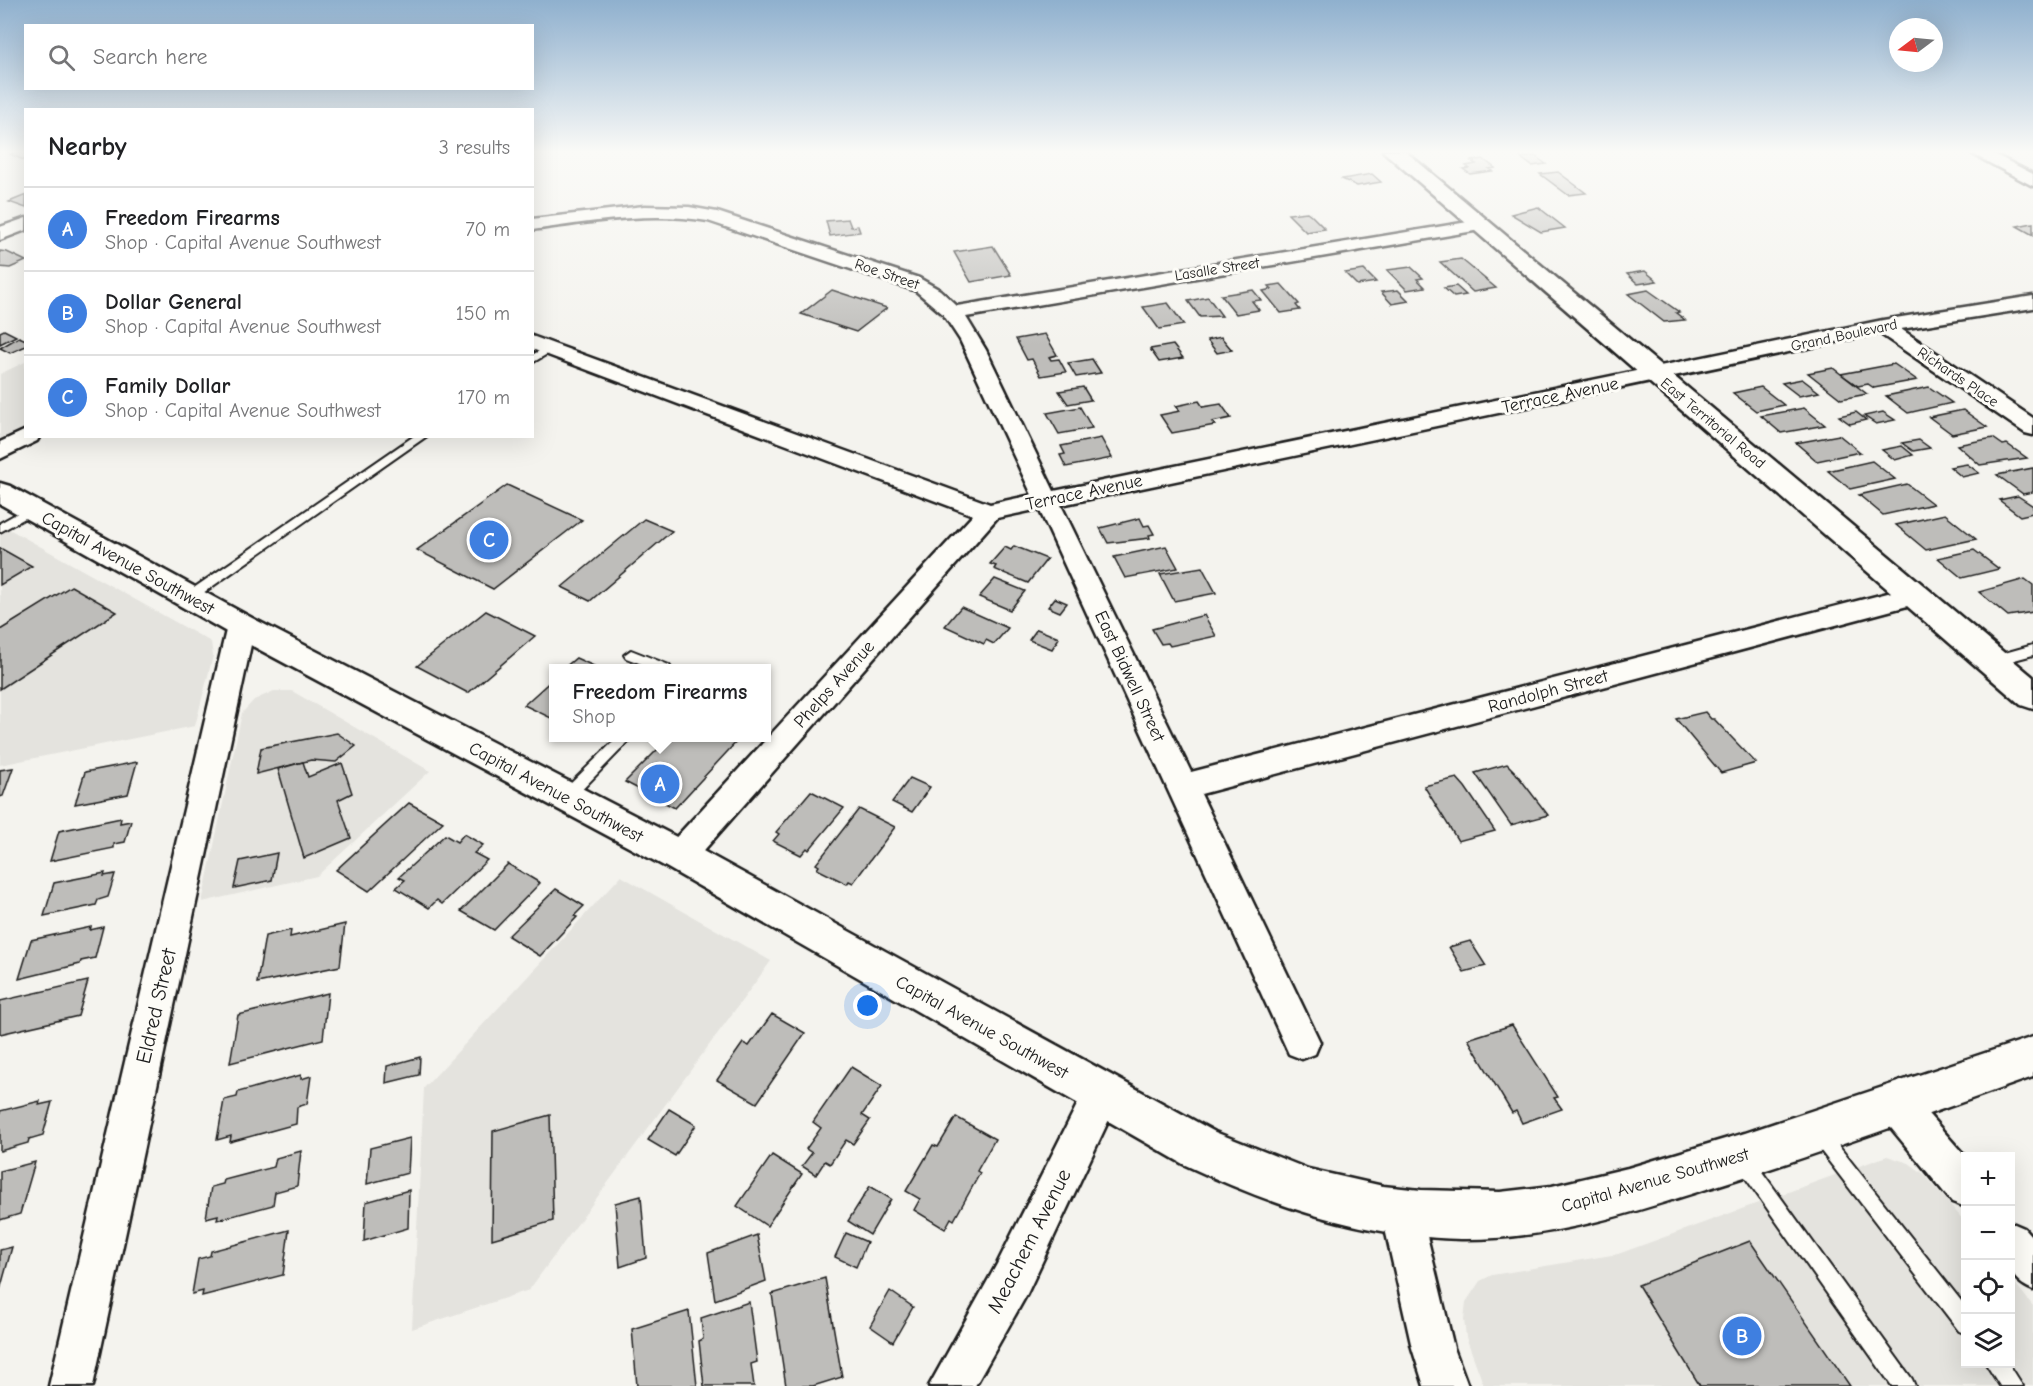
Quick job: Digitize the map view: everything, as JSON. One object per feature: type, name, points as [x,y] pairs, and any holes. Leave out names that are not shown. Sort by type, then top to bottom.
[{"type":"main road","name":"East Territorial Road","points":[[1469,216],[2033,696]]},
{"type":"main road","name":"Capital Avenue Southwest","points":[[11,510],[189,597],[679,856],[1102,1094],[1244,1170],[1296,1190],[1344,1203],[1458,1216],[1502,1215],[1554,1209],[1608,1198],[1817,1132],[2033,1057]]},
{"type":"street","name":"Roe Street","points":[[534,225],[608,216]]},
{"type":"street","name":"Roe Street","points":[[709,216],[912,282],[932,291],[953,313]]},
{"type":"street","points":[[0,234],[24,224]]},
{"type":"street","name":"Lasalle Street","points":[[953,313],[1480,225]]},
{"type":"street","name":"Grand Boulevard","points":[[1656,375],[1883,326],[2033,302]]},
{"type":"street","name":"East Bidwell Street","points":[[953,313],[976,350],[1302,1042]]},
{"type":"street","name":"Richards Place","points":[[1883,326],[2033,428]]},
{"type":"street","points":[[538,350],[989,512]]},
{"type":"street","name":"Terrace Avenue","points":[[989,512],[1656,375]]},
{"type":"street","points":[[0,452],[25,438]]},
{"type":"street","name":"Phelps Avenue","points":[[679,856],[989,512]]},
{"type":"street","name":"Randolph Street","points":[[1182,787],[1914,595]]},
{"type":"street","name":"Eldred Street","points":[[71,1386],[241,626]]},
{"type":"street","name":"Meachem Avenue","points":[[951,1386],[1012,1279],[1102,1094]]},
{"type":"street","points":[[1895,1104],[1961,1183]]},
{"type":"street","points":[[1401,1211],[1433,1348],[1446,1386]]},
{"type":"street","points":[[2015,1248],[2033,1269]]},
{"type":"lane","points":[[189,597],[419,438]]},
{"type":"lane","points":[[1992,661],[2033,650]]},
{"type":"lane","points":[[631,655],[652,664]]},
{"type":"lane","points":[[566,797],[621,742]]},
{"type":"lane","points":[[1817,1132],[1961,1319]]},
{"type":"lane","points":[[1741,1157],[1905,1386]]},
{"type":"lane","points":[[1999,1368],[2013,1386]]},
{"type":"shaded area","points":[[24,362],[24,430],[0,442],[0,374]]},
{"type":"shaded area","points":[[0,524],[211,642],[213,656],[195,726],[0,765]]},
{"type":"shaded area","points":[[274,691],[292,691],[430,771],[317,876],[202,902],[242,713],[254,700]]},
{"type":"shaded area","points":[[621,876],[771,961],[529,1290],[412,1329],[424,1088]]},
{"type":"shaded area","points":[[1887,1156],[1909,1163],[1924,1174],[1961,1217],[1961,1368],[2015,1368],[2015,1283],[2033,1306],[2033,1386],[1484,1386],[1466,1337],[1464,1319],[1466,1302],[1480,1281],[1492,1275],[1618,1254]]},
{"type":"building","points":[[1290,216],[1312,216],[1325,229],[1306,232]]},
{"type":"building","points":[[1514,216],[1549,216],[1565,228],[1541,232]]},
{"type":"building","points":[[848,219],[851,227],[858,226],[860,232],[830,236],[826,221]]},
{"type":"building","points":[[2033,223],[2033,235],[2017,226]]},
{"type":"building","points":[[993,246],[1011,275],[971,282],[954,252]]},
{"type":"building","points":[[0,251],[24,260],[10,268],[0,267]]},
{"type":"building","points":[[1461,259],[1496,288],[1473,292],[1440,262]]},
{"type":"building","points":[[1411,267],[1423,278],[1417,279],[1425,287],[1407,290],[1387,270]]},
{"type":"building","points":[[1364,270],[1376,282],[1357,285],[1345,273]]},
{"type":"building","points":[[1645,271],[1657,281],[1638,284],[1627,274]]},
{"type":"building","points":[[1281,284],[1299,304],[1296,305],[1300,310],[1281,313],[1263,291],[1272,289],[1269,286]]},
{"type":"building","points":[[1456,286],[1466,295],[1454,297],[1444,288]]},
{"type":"building","points":[[832,290],[887,308],[856,332],[801,314]]},
{"type":"building","points":[[1253,290],[1261,300],[1252,301],[1259,310],[1236,314],[1221,295]]},
{"type":"building","points":[[1398,290],[1409,301],[1392,304],[1381,292]]},
{"type":"building","points":[[1648,290],[1679,312],[1676,313],[1685,320],[1664,322],[1628,294]]},
{"type":"building","points":[[1208,297],[1222,316],[1200,317],[1188,301]]},
{"type":"building","points":[[1168,303],[1184,325],[1159,329],[1143,307]]},
{"type":"building","points":[[4,330],[16,336],[0,344],[0,332]]},
{"type":"building","points":[[1045,334],[1057,355],[1049,357],[1051,360],[1059,359],[1066,372],[1041,376],[1032,359],[1027,360],[1016,339]]},
{"type":"building","points":[[19,337],[24,339],[24,347],[10,353],[0,348]]},
{"type":"building","points":[[1221,337],[1232,350],[1217,353],[1207,340]]},
{"type":"building","points":[[1173,345],[1183,358],[1159,362],[1150,349]]},
{"type":"building","points":[[1092,359],[1101,373],[1076,377],[1068,363]]},
{"type":"building","points":[[1894,364],[1917,380],[1874,388],[1868,384],[1858,386],[1841,374]]},
{"type":"building","points":[[1833,368],[1867,394],[1841,399],[1808,373]]},
{"type":"building","points":[[1802,379],[1819,392],[1799,396],[1782,383]]},
{"type":"building","points":[[1083,387],[1091,400],[1068,404],[1059,391]]},
{"type":"building","points":[[1761,387],[1784,405],[1756,411],[1733,393]]},
{"type":"building","points":[[1929,387],[1952,403],[1908,413],[1886,396]]},
{"type":"building","points":[[1199,401],[1203,407],[1221,404],[1231,418],[1212,422],[1215,425],[1172,433],[1160,415],[1180,411],[1176,406]]},
{"type":"building","points":[[1080,407],[1092,428],[1059,434],[1047,413]]},
{"type":"building","points":[[1804,408],[1825,425],[1781,433],[1761,416]]},
{"type":"building","points":[[1963,410],[1987,427],[1952,434],[1929,417]]},
{"type":"building","points":[[1856,412],[1866,420],[1850,424],[1839,416]]},
{"type":"building","points":[[1883,412],[1895,420],[1876,424],[1864,416]]},
{"type":"building","points":[[1839,435],[1860,452],[1817,461],[1796,443]]},
{"type":"building","points":[[1101,438],[1112,458],[1066,467],[1060,455],[1065,454],[1061,446]]},
{"type":"building","points":[[1993,438],[2003,445],[2007,444],[2027,458],[1980,465],[1957,445]]},
{"type":"building","points":[[1919,440],[1930,448],[1913,451],[1902,443]]},
{"type":"building","points":[[1902,446],[1913,455],[1895,460],[1882,450]]},
{"type":"building","points":[[1872,461],[1895,479],[1850,489],[1828,471]]},
{"type":"building","points":[[1967,464],[1979,473],[1962,477],[1950,467]]},
{"type":"building","points":[[2033,468],[2033,492],[2023,494],[1997,475]]},
{"type":"building","points":[[1907,484],[1933,504],[1883,515],[1859,495]]},
{"type":"building","points":[[507,485],[582,520],[493,589],[417,550]]},
{"type":"building","points":[[2018,496],[2033,506],[2033,513],[2020,516],[1999,500]]},
{"type":"building","points":[[1945,514],[1976,539],[1926,550],[1896,525]]},
{"type":"building","points":[[1140,518],[1144,526],[1149,525],[1154,534],[1149,535],[1150,538],[1108,543],[1100,528]]},
{"type":"building","points":[[644,519],[672,531],[590,601],[562,587]]},
{"type":"building","points":[[1014,546],[1047,559],[1028,583],[994,569],[996,566],[990,564],[1005,547],[1011,550]]},
{"type":"building","points":[[1166,546],[1178,568],[1125,578],[1114,557]]},
{"type":"building","points":[[0,548],[32,566],[0,585]]},
{"type":"building","points":[[1974,550],[1999,569],[1962,578],[1938,558]]},
{"type":"building","points":[[1202,567],[1216,593],[1174,601],[1160,574]]},
{"type":"building","points":[[995,579],[1025,591],[1010,610],[979,597]]},
{"type":"building","points":[[2025,579],[2033,585],[2033,612],[2008,616],[1979,592]]},
{"type":"building","points":[[71,586],[117,612],[0,689],[0,630]]},
{"type":"building","points":[[1055,598],[1067,603],[1060,612],[1048,607]]},
{"type":"building","points":[[961,607],[1008,628],[994,644],[986,640],[984,644],[945,626]]},
{"type":"building","points":[[486,611],[535,636],[468,693],[417,666]]},
{"type":"building","points":[[1204,615],[1216,636],[1170,646],[1168,643],[1161,644],[1152,629]]},
{"type":"building","points":[[1037,629],[1059,638],[1052,649],[1029,640]]},
{"type":"building","points":[[576,658],[589,664],[569,664]]},
{"type":"building","points":[[549,682],[549,717],[524,705]]},
{"type":"building","points":[[1705,712],[1756,763],[1721,773],[1676,719]]},
{"type":"building","points":[[337,733],[356,746],[336,762],[311,760],[256,774],[261,748]]},
{"type":"building","points":[[665,742],[736,742],[675,808],[625,782]]},
{"type":"building","points":[[137,762],[128,794],[75,804],[85,772]]},
{"type":"building","points":[[303,762],[308,777],[342,763],[352,793],[338,800],[351,838],[304,858],[278,769]]},
{"type":"building","points":[[1507,764],[1548,815],[1511,825],[1475,773]]},
{"type":"building","points":[[13,768],[3,796],[0,797],[0,770]]},
{"type":"building","points":[[910,778],[930,787],[912,812],[892,802]]},
{"type":"building","points":[[1457,778],[1495,831],[1458,841],[1424,786]]},
{"type":"building","points":[[811,791],[844,808],[809,850],[807,848],[801,855],[773,841],[779,834],[776,832]]},
{"type":"building","points":[[409,803],[443,822],[369,891],[336,870]]},
{"type":"building","points":[[859,809],[895,827],[853,883],[849,881],[847,884],[817,869],[819,866],[816,864]]},
{"type":"building","points":[[121,818],[120,823],[131,821],[125,842],[114,844],[114,848],[50,861],[59,831]]},
{"type":"building","points":[[464,834],[483,845],[474,853],[487,860],[442,904],[437,900],[429,908],[396,888],[405,880],[399,877],[445,835],[457,842]]},
{"type":"building","points":[[277,853],[272,880],[234,888],[240,861]]},
{"type":"building","points":[[508,864],[540,883],[494,930],[461,911]]},
{"type":"building","points":[[105,873],[104,876],[115,874],[108,897],[98,900],[96,905],[44,916],[54,883]]},
{"type":"building","points":[[556,889],[584,906],[574,916],[577,917],[540,956],[508,936]]},
{"type":"building","points":[[345,924],[340,966],[257,983],[265,936],[291,930],[290,937]]},
{"type":"building","points":[[91,927],[90,930],[103,927],[95,958],[19,979],[31,940]]},
{"type":"building","points":[[1470,941],[1486,966],[1464,972],[1449,947]]},
{"type":"building","points":[[88,981],[78,1016],[0,1034],[0,1001]]},
{"type":"building","points":[[328,993],[323,1039],[230,1063],[238,1015]]},
{"type":"building","points":[[772,1014],[805,1033],[757,1103],[717,1080],[743,1043],[749,1046]]},
{"type":"building","points":[[1512,1025],[1558,1097],[1554,1098],[1562,1109],[1522,1123],[1516,1111],[1512,1113],[1468,1039]]},
{"type":"building","points":[[420,1057],[419,1075],[386,1083],[387,1066]]},
{"type":"building","points":[[851,1067],[882,1086],[862,1115],[870,1120],[853,1144],[846,1140],[830,1164],[825,1161],[816,1175],[802,1166],[812,1153],[806,1149],[821,1128],[813,1122]]},
{"type":"building","points":[[301,1075],[301,1079],[311,1076],[307,1104],[297,1107],[296,1124],[230,1142],[231,1136],[217,1140],[224,1100],[237,1097],[238,1092]]},
{"type":"building","points":[[40,1101],[39,1105],[52,1102],[43,1135],[29,1139],[28,1143],[0,1151],[0,1111]]},
{"type":"building","points":[[669,1109],[696,1125],[675,1156],[648,1140]]},
{"type":"building","points":[[550,1115],[553,1221],[492,1239],[493,1131]]},
{"type":"building","points":[[956,1117],[995,1139],[977,1171],[980,1173],[954,1220],[951,1218],[945,1229],[914,1210],[920,1199],[906,1191],[933,1145],[938,1147]]},
{"type":"building","points":[[410,1138],[408,1173],[367,1184],[370,1148]]},
{"type":"building","points":[[301,1151],[297,1186],[275,1192],[273,1205],[217,1220],[218,1215],[206,1218],[211,1187],[223,1184],[224,1180],[274,1167],[276,1158]]},
{"type":"building","points":[[772,1155],[802,1174],[767,1226],[737,1206]]},
{"type":"building","points":[[35,1162],[20,1214],[0,1220],[0,1171]]},
{"type":"building","points":[[870,1186],[891,1199],[870,1235],[848,1221]]},
{"type":"building","points":[[409,1190],[408,1228],[364,1241],[366,1202]]},
{"type":"building","points":[[641,1196],[646,1258],[620,1267],[615,1203]]},
{"type":"building","points":[[289,1230],[283,1275],[202,1296],[203,1291],[192,1294],[198,1259],[210,1256],[211,1251]]},
{"type":"building","points":[[846,1233],[867,1242],[856,1267],[835,1257]]},
{"type":"building","points":[[757,1235],[766,1281],[715,1300],[708,1253]]},
{"type":"building","points":[[1750,1241],[1850,1386],[1700,1386],[1638,1285]]},
{"type":"building","points":[[12,1247],[0,1290],[0,1250]]},
{"type":"building","points":[[825,1278],[842,1377],[813,1386],[786,1386],[772,1294]]},
{"type":"building","points":[[890,1291],[913,1307],[893,1342],[870,1326]]},
{"type":"building","points":[[749,1302],[757,1362],[751,1364],[754,1386],[704,1386],[699,1341],[703,1339],[701,1318]]},
{"type":"building","points":[[689,1311],[697,1386],[637,1386],[632,1329]]},
{"type":"place","name":"Family Dollar","points":[[489,540]]},
{"type":"place","name":"Freedom Firearms","points":[[660,784]]},
{"type":"place","name":"Dollar General","points":[[1742,1336]]}]
